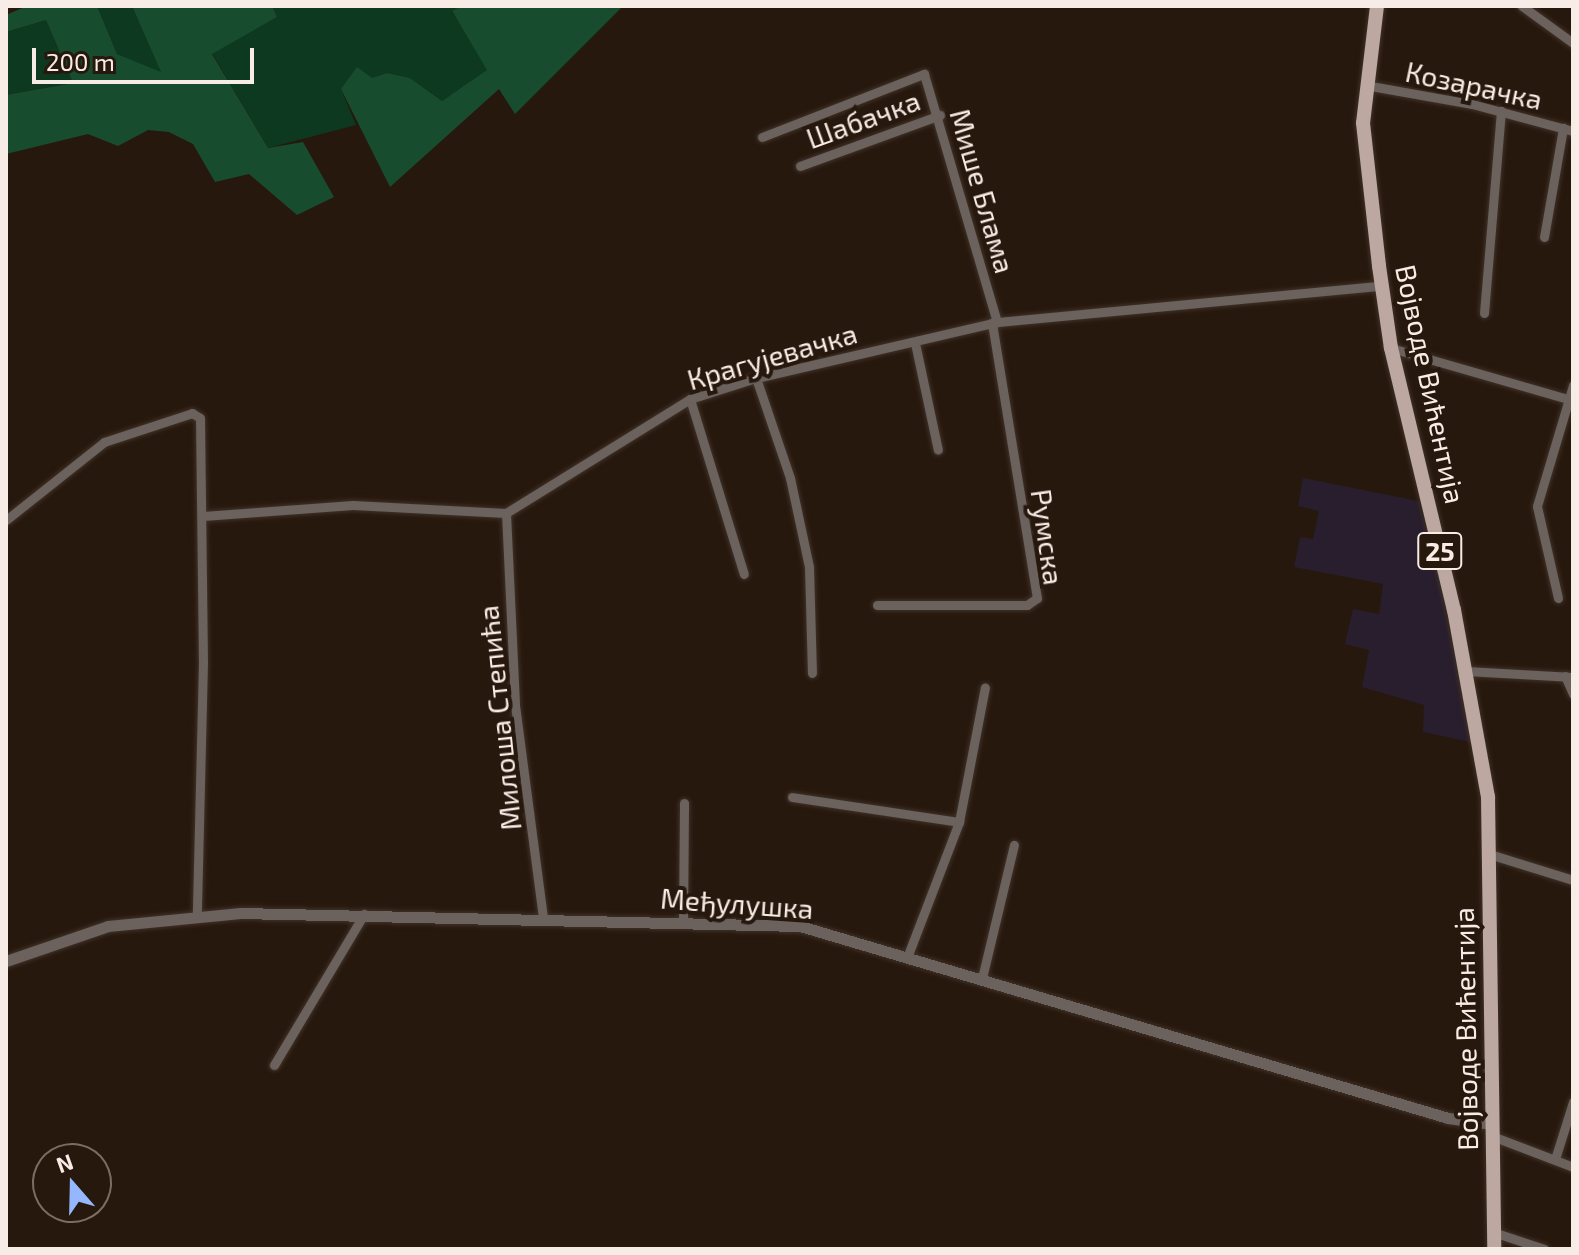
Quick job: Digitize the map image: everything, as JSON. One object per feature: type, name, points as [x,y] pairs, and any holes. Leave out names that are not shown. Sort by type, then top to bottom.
[{"type":"main road","name":"Војводе Вићентија","points":[[1377,6],[1365,85],[1364,133],[1381,286],[1391,348],[1466,671],[1487,789],[1494,1249]]},
{"type":"street","points":[[1522,6],[1573,43]]},
{"type":"street","name":"Мише Блама","points":[[762,137],[924,74],[940,115],[994,322]]},
{"type":"street","name":"Козарачка","points":[[1365,85],[1501,111],[1568,129]]},
{"type":"street","points":[[1484,313],[1501,111]]},
{"type":"street","name":"Шабачка","points":[[800,166],[940,115]]},
{"type":"street","points":[[1544,237],[1568,129]]},
{"type":"street","name":"Крагујевачка","points":[[506,513],[690,399],[756,378],[994,322],[1381,286]]},
{"type":"street","name":"Румска","points":[[877,605],[1027,605],[1037,598],[994,322]]},
{"type":"street","points":[[915,343],[938,450]]},
{"type":"street","points":[[1391,348],[1568,399]]},
{"type":"street","points":[[756,378],[790,478],[809,567],[812,673]]},
{"type":"street","points":[[1558,598],[1537,506],[1573,385]]},
{"type":"street","points":[[690,399],[744,574]]},
{"type":"street","points":[[6,520],[104,442],[192,413],[201,421],[203,516],[197,916]]},
{"type":"street","points":[[203,516],[353,505],[506,513]]},
{"type":"street","name":"Милоша Степића","points":[[506,513],[515,705],[543,918]]},
{"type":"street","points":[[1466,671],[1569,677],[1573,694]]},
{"type":"street","points":[[908,955],[959,822],[985,687]]},
{"type":"street","points":[[792,797],[959,822]]},
{"type":"street","points":[[683,922],[684,803]]},
{"type":"street","points":[[982,978],[1014,845]]},
{"type":"street","points":[[1489,854],[1573,880]]},
{"type":"street","points":[[274,1065],[364,914]]},
{"type":"street","name":"Међулушка","points":[[6,961],[108,926],[197,916],[364,914],[800,926],[908,955],[1492,1130]]},
{"type":"street","points":[[1555,1159],[1573,1102]]},
{"type":"street","points":[[1492,1130],[1573,1167]]},
{"type":"street","points":[[1493,1232],[1544,1249]]},
{"type":"shaded area","points":[[1303,478],[1418,501],[1437,564],[1471,742],[1423,732],[1424,705],[1362,687],[1369,650],[1345,644],[1353,609],[1379,614],[1383,584],[1294,567],[1300,537],[1313,539],[1319,511],[1298,506]]},
{"type":"green space","points":[[27,6],[97,6],[117,54],[161,72],[132,6],[272,6],[277,17],[212,54],[268,148],[303,142],[334,197],[297,215],[249,174],[215,182],[193,144],[169,132],[148,130],[118,146],[88,134],[6,154],[6,95],[73,83],[46,20],[6,32],[6,15]]},
{"type":"green space","points":[[97,6],[132,6],[162,73],[117,54]]},
{"type":"green space","points":[[272,6],[462,6],[452,12],[488,70],[442,101],[410,78],[387,73],[341,89],[356,125],[268,148],[212,53],[277,17]]},
{"type":"green space","points":[[462,6],[623,6],[515,114],[499,89],[390,187],[341,89],[357,67],[372,78],[387,73],[410,78],[442,101],[487,70],[452,11]]},
{"type":"green space","points":[[46,20],[73,83],[6,95],[6,32]]}]
